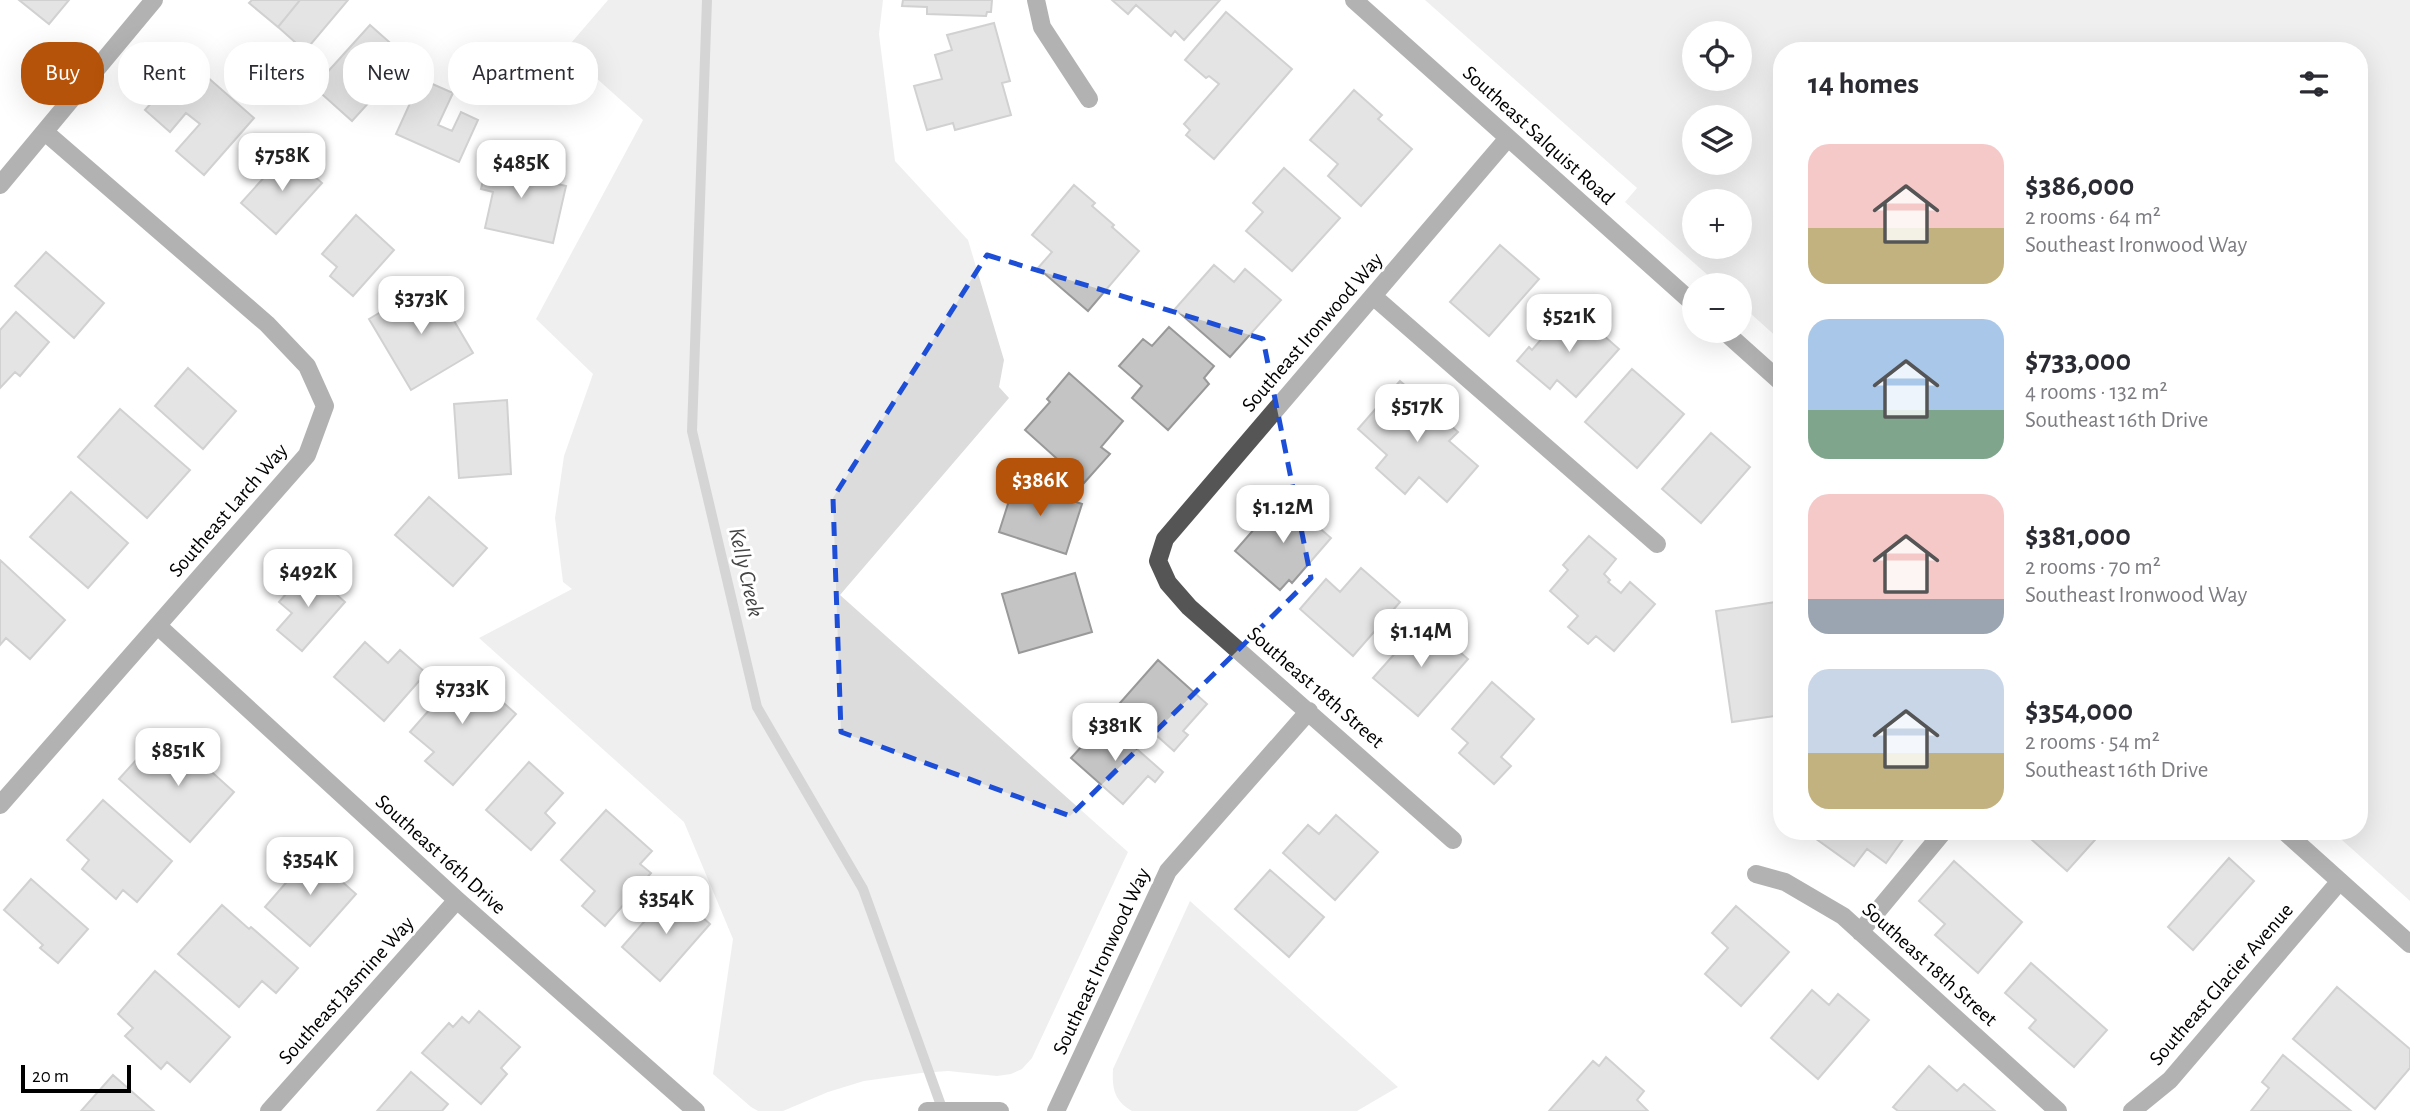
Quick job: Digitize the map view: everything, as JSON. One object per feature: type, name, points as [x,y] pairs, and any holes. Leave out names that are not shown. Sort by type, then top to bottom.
[{"type":"street","points":[[0,185],[154,0]]},
{"type":"street","points":[[1036,0],[1042,26],[1089,99]]},
{"type":"street","name":"Southeast Salquist Road","points":[[1354,0],[1682,293]]},
{"type":"street","name":"Southeast Larch Way","points":[[0,805],[307,455],[325,406],[307,366],[267,324],[45,132]]},
{"type":"street","name":"Southeast Ironwood Way","points":[[1158,561],[1165,539],[1508,138]]},
{"type":"street","points":[[1373,296],[1657,544]]},
{"type":"street","points":[[1737,343],[1773,375]]},
{"type":"street","name":"Southeast 18th Street","points":[[1158,561],[1168,583],[1189,607],[1309,710],[1453,840]]},
{"type":"street","name":"Southeast 16th Drive","points":[[158,626],[457,900],[696,1111]]},
{"type":"street","name":"Southeast Ironwood Way","points":[[1056,1111],[1168,871],[1309,710]]},
{"type":"street","points":[[1860,932],[1937,840]]},
{"type":"street","points":[[2294,840],[2410,944]]},
{"type":"street","name":"Southeast 18th Street","points":[[1756,874],[1784,882],[1843,916],[2058,1111]]},
{"type":"street","name":"Southeast Glacier Avenue","points":[[2132,1111],[2170,1080],[2340,881]]},
{"type":"street","name":"Southeast Jasmine Way","points":[[269,1111],[457,900]]},
{"type":"street","points":[[927,1111],[1000,1111]]},
{"type":"highlighted area","points":[[987,255],[1263,339],[1311,578],[1070,816],[841,732],[833,498]]},
{"type":"shaded area","points":[[608,0],[883,0],[879,34],[895,161],[968,240],[1004,360],[999,387],[1009,398],[840,595],[1128,852],[1032,1058],[1022,1069],[1011,1074],[997,1076],[948,1071],[921,1073],[864,1081],[828,1092],[783,1111],[758,1111],[751,1107],[713,1074],[733,939],[684,822],[479,638],[572,589],[563,582],[555,518],[564,456],[593,374],[536,319],[643,120],[598,80],[598,42],[572,42]]},
{"type":"shaded area","points":[[1425,0],[2410,0],[2410,901],[2342,840],[2368,840],[2368,42],[1773,42],[1773,334],[1752,315],[1752,273],[1705,273],[1690,259],[1752,259],[1752,189],[1682,189],[1682,252],[1625,202],[1637,188]]},
{"type":"shaded area","points":[[1190,901],[1398,1087],[1357,1111],[1132,1111],[1121,1103],[1115,1093],[1113,1069]]},
{"type":"building","points":[[19,0],[69,0],[49,24]]},
{"type":"building","points":[[252,0],[300,0],[278,27],[249,3]]},
{"type":"building","points":[[300,0],[348,0],[313,42],[295,42],[278,27]]},
{"type":"building","points":[[903,0],[992,0],[991,12],[987,12],[986,16],[927,14],[927,7],[902,6]]},
{"type":"building","points":[[1112,0],[1220,0],[1184,40],[1175,31],[1171,36],[1136,5],[1128,14]]},
{"type":"building","points":[[1226,12],[1292,69],[1214,159],[1186,135],[1190,130],[1184,124],[1219,84],[1209,76],[1206,78],[1185,60]]},
{"type":"building","points":[[994,23],[1010,81],[1002,83],[1011,115],[955,130],[953,123],[927,130],[914,86],[942,79],[935,55],[952,50],[947,35]]},
{"type":"building","points":[[370,25],[389,42],[355,42]]},
{"type":"building","points":[[343,55],[343,105],[367,105],[352,121],[329,100],[329,70]]},
{"type":"building","points":[[210,79],[224,92],[224,105],[239,105],[254,118],[204,175],[176,151],[200,124],[186,113],[170,132],[145,110],[149,105],[210,105]]},
{"type":"building","points":[[434,85],[448,91],[448,104],[438,125],[452,131],[461,112],[478,120],[459,162],[396,134],[409,105],[434,105]]},
{"type":"building","points":[[1354,90],[1382,115],[1378,119],[1412,149],[1361,206],[1328,176],[1338,164],[1310,140]]},
{"type":"building","points":[[490,151],[528,160],[525,176],[566,186],[553,243],[485,228],[493,192],[481,189]]},
{"type":"building","points":[[287,152],[322,183],[276,234],[241,203]]},
{"type":"building","points":[[1284,168],[1340,218],[1292,271],[1246,231],[1263,212],[1253,203]]},
{"type":"building","points":[[1074,185],[1095,203],[1092,206],[1114,225],[1112,227],[1139,251],[1088,311],[1038,268],[1052,252],[1032,235]]},
{"type":"building","points":[[356,215],[394,250],[353,296],[330,276],[337,267],[322,254]]},
{"type":"building","points":[[1500,245],[1539,279],[1489,336],[1450,302]]},
{"type":"building","points":[[46,252],[104,303],[74,338],[15,286]]},
{"type":"building","points":[[1214,265],[1234,282],[1245,269],[1281,300],[1230,357],[1175,309]]},
{"type":"building","points":[[431,282],[473,353],[411,390],[369,319]]},
{"type":"building","points":[[1570,306],[1619,349],[1576,397],[1557,380],[1550,389],[1517,361],[1529,347],[1532,350]]},
{"type":"building","points":[[16,312],[49,342],[20,376],[15,372],[0,388],[0,330]]},
{"type":"building","points":[[1169,327],[1214,366],[1204,378],[1209,384],[1168,430],[1132,398],[1142,386],[1119,366],[1143,339],[1152,346]]},
{"type":"building","points":[[188,368],[236,411],[203,449],[155,406]]},
{"type":"building","points":[[1632,369],[1684,414],[1637,468],[1585,422]]},
{"type":"building","points":[[1069,373],[1123,421],[1101,447],[1110,454],[1084,483],[1025,430],[1050,402],[1047,399]]},
{"type":"building","points":[[1400,381],[1458,432],[1449,441],[1478,466],[1447,502],[1419,477],[1405,494],[1376,468],[1387,455],[1358,429]]},
{"type":"building","points":[[507,400],[511,474],[459,478],[454,404]]},
{"type":"building","points":[[120,409],[190,470],[147,518],[78,457]]},
{"type":"building","points":[[1711,433],[1750,467],[1701,523],[1662,489]]},
{"type":"building","points":[[1015,482],[1082,504],[1066,554],[999,532]]},
{"type":"building","points":[[71,492],[128,543],[88,588],[30,537]]},
{"type":"building","points":[[429,497],[487,548],[453,586],[395,535]]},
{"type":"building","points":[[1277,503],[1288,513],[1294,506],[1331,538],[1292,583],[1289,580],[1280,590],[1235,551]]},
{"type":"building","points":[[1589,536],[1616,559],[1604,574],[1610,580],[1608,582],[1621,593],[1630,582],[1655,604],[1614,651],[1596,636],[1588,644],[1568,627],[1578,616],[1550,591],[1568,570],[1563,565]]},
{"type":"building","points":[[0,560],[65,620],[30,659],[6,638],[0,645]]},
{"type":"building","points":[[1361,568],[1400,602],[1353,656],[1300,609],[1326,579],[1340,592]]},
{"type":"building","points":[[308,569],[345,602],[302,651],[277,630],[292,613],[279,602]]},
{"type":"building","points":[[1075,573],[1092,632],[1019,653],[1002,594]]},
{"type":"building","points":[[1773,602],[1773,716],[1732,722],[1716,611]]},
{"type":"building","points":[[1424,621],[1468,659],[1418,716],[1373,678]]},
{"type":"building","points":[[365,642],[388,663],[400,650],[426,673],[384,721],[334,677]]},
{"type":"building","points":[[1158,660],[1207,704],[1183,731],[1188,735],[1174,751],[1120,703]]},
{"type":"building","points":[[465,669],[516,714],[453,785],[425,761],[434,752],[410,732]]},
{"type":"building","points":[[1492,682],[1534,719],[1501,757],[1511,766],[1494,784],[1459,753],[1468,743],[1452,729]]},
{"type":"building","points":[[1105,721],[1163,772],[1155,782],[1148,776],[1123,804],[1071,758]]},
{"type":"building","points":[[175,739],[234,792],[190,842],[119,779],[147,748],[159,757]]},
{"type":"building","points":[[529,762],[563,793],[545,813],[555,823],[531,850],[486,810]]},
{"type":"building","points":[[103,800],[172,861],[137,902],[123,890],[116,899],[82,869],[89,860],[67,840]]},
{"type":"building","points":[[606,810],[652,851],[640,864],[651,873],[605,926],[582,906],[595,891],[561,860]]},
{"type":"building","points":[[1336,815],[1378,852],[1335,900],[1283,853],[1308,825],[1319,834]]},
{"type":"building","points":[[1818,840],[1903,840],[1886,863],[1867,849],[1854,866]]},
{"type":"building","points":[[2032,840],[2095,840],[2067,871]]},
{"type":"building","points":[[303,847],[356,894],[310,946],[265,907],[291,877],[283,870]]},
{"type":"building","points":[[2229,858],[2254,881],[2193,950],[2168,927]]},
{"type":"building","points":[[1954,861],[2022,922],[1978,973],[1935,935],[1945,924],[1919,901]]},
{"type":"building","points":[[1270,870],[1324,917],[1289,957],[1235,909]]},
{"type":"building","points":[[31,879],[88,929],[58,963],[40,948],[43,945],[4,910]]},
{"type":"building","points":[[672,890],[710,924],[660,981],[622,947]]},
{"type":"building","points":[[222,905],[298,968],[276,993],[262,981],[239,1007],[178,954]]},
{"type":"building","points":[[1736,906],[1789,952],[1741,1006],[1705,974],[1728,948],[1712,933]]},
{"type":"building","points":[[2031,963],[2107,1030],[2074,1067],[2029,1028],[2036,1020],[2005,993]]},
{"type":"building","points":[[155,971],[230,1037],[190,1082],[167,1062],[161,1069],[125,1036],[133,1028],[118,1014]]},
{"type":"building","points":[[2337,987],[2410,1049],[2410,1068],[2375,1109],[2293,1039]]},
{"type":"building","points":[[1812,990],[1829,1005],[1838,994],[1869,1020],[1818,1079],[1771,1038]]},
{"type":"building","points":[[479,1011],[520,1047],[501,1068],[507,1074],[481,1104],[422,1053],[449,1023],[453,1027],[462,1017],[469,1023]]},
{"type":"building","points":[[2283,1055],[2351,1111],[2251,1111],[2269,1088],[2262,1082]]},
{"type":"building","points":[[1606,1057],[1644,1091],[1637,1100],[1648,1111],[1549,1111],[1593,1061],[1599,1066]]},
{"type":"building","points":[[1929,1066],[1957,1091],[1964,1084],[1995,1111],[1898,1111],[1893,1107]]},
{"type":"building","points":[[411,1072],[448,1104],[442,1111],[377,1111]]},
{"type":"building","points":[[113,1075],[154,1111],[81,1111]]},
{"type":"waterway","name":"Kelly Creek","points":[[707,0],[692,431],[757,707],[863,889],[943,1111]]}]
